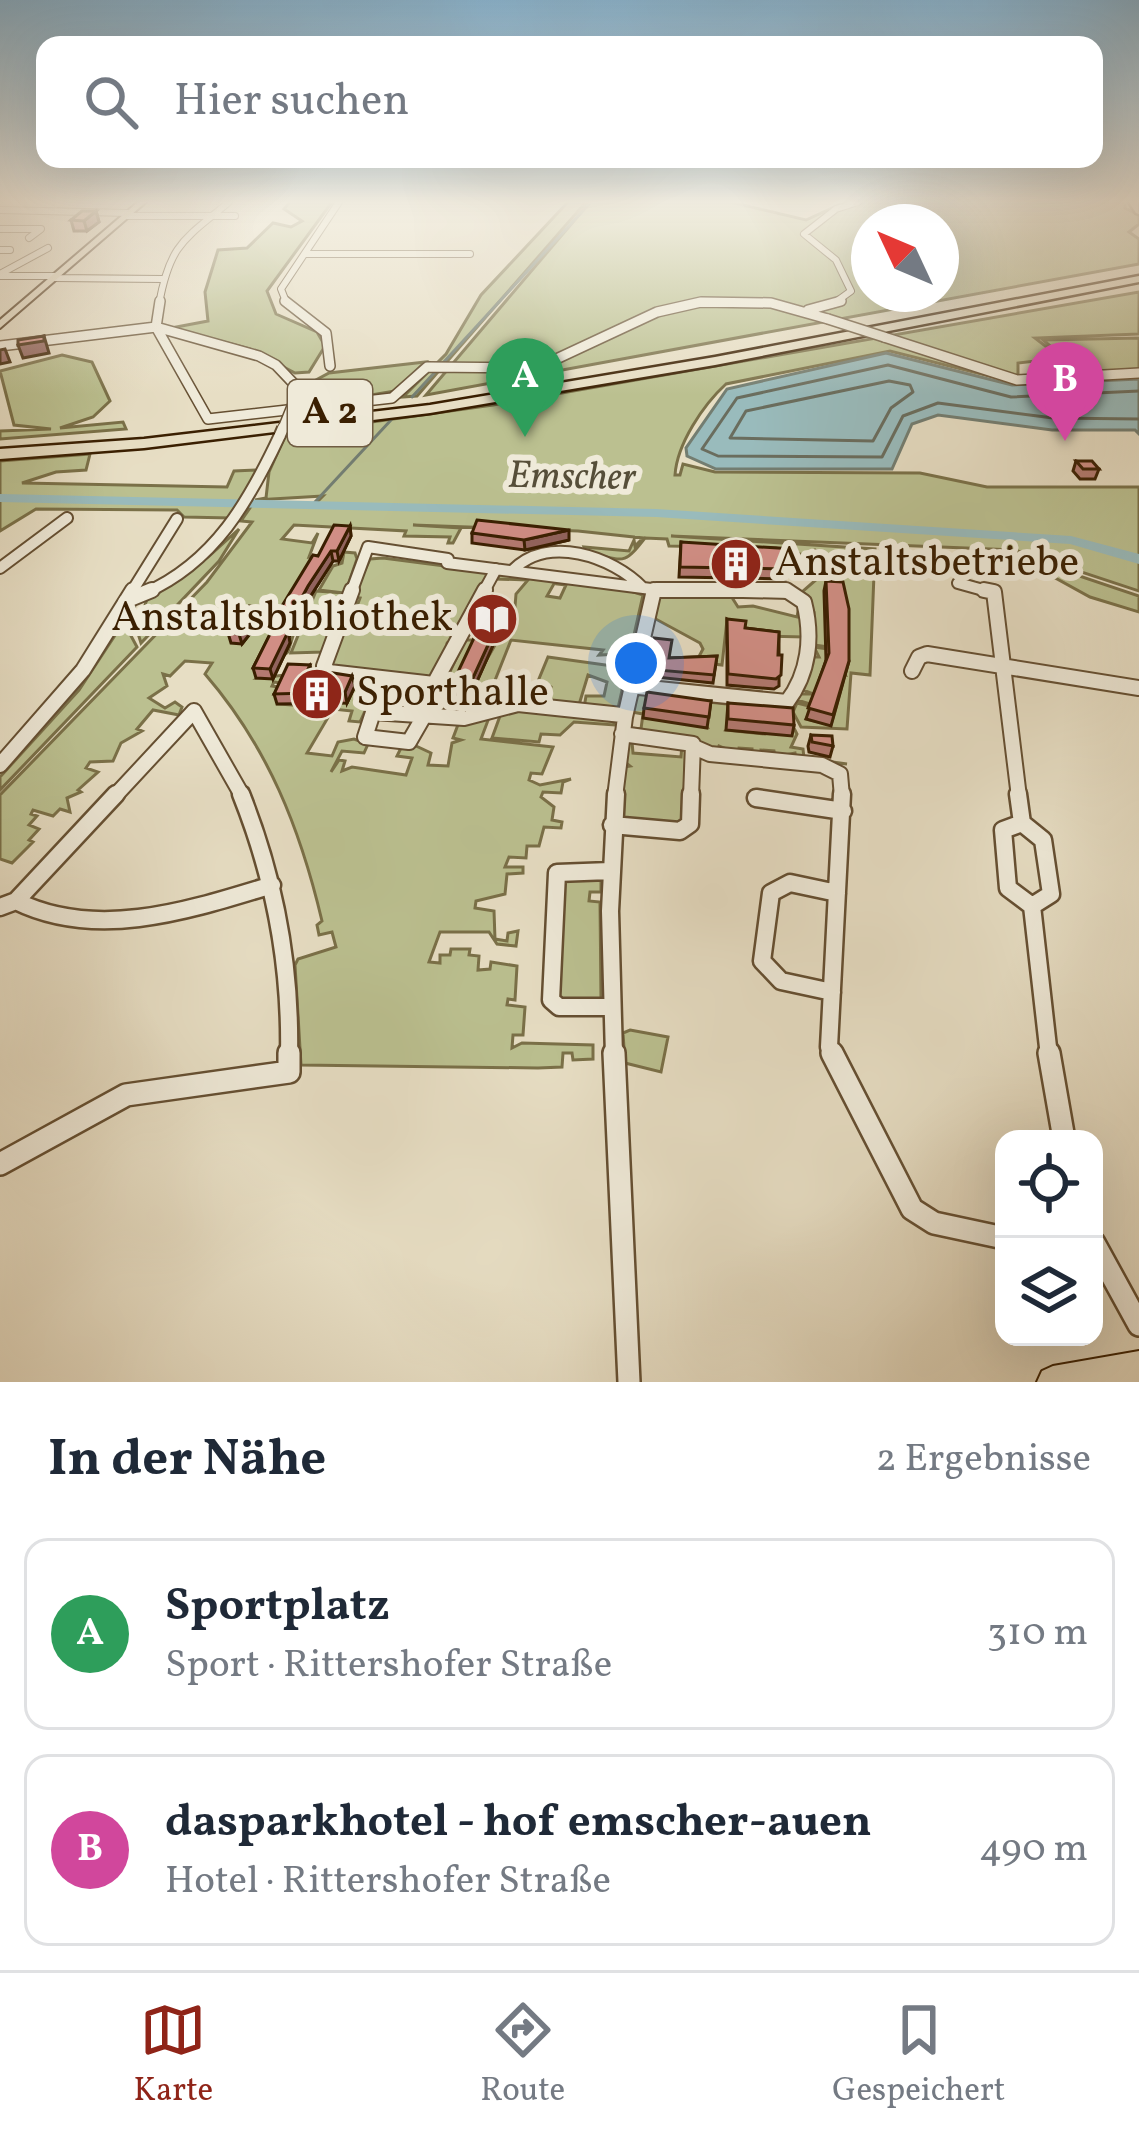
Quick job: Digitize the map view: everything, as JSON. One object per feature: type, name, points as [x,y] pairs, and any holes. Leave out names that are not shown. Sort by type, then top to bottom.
[{"type":"highway","points":[[886,332],[1082,296],[1139,279]]},
{"type":"highway","name":"A 2","points":[[0,444],[334,412],[559,378],[827,324],[1139,279]]},
{"type":"highway","name":"A 2","points":[[0,454],[277,429],[459,404],[886,332],[1139,279]]},
{"type":"main road","points":[[0,326],[67,266]]},
{"type":"main road","points":[[1053,1382],[1139,1367]]},
{"type":"street","points":[[168,266],[156,327],[208,419],[392,398],[427,367],[537,368],[680,305],[736,300],[803,311],[827,324],[886,332],[1017,380],[1139,373]]},
{"type":"street","points":[[296,266],[282,287],[282,298],[331,338],[330,366]]},
{"type":"street","points":[[803,311],[849,296],[838,266]]},
{"type":"street","points":[[0,275],[163,279]]},
{"type":"street","points":[[0,346],[156,327],[276,365],[295,385],[280,435],[240,516],[208,553],[130,599]]},
{"type":"street","points":[[0,568],[67,518]]},
{"type":"street","points":[[0,765],[83,670],[177,519]]},
{"type":"street","points":[[434,684],[325,670],[366,553],[648,589],[796,594],[806,605],[809,628],[801,676],[792,698],[780,704],[628,686]]},
{"type":"street","points":[[512,571],[519,560],[533,554],[590,556],[626,569],[648,589]]},
{"type":"street","points":[[380,691],[364,736],[404,743],[413,739],[434,684],[496,569]]},
{"type":"street","points":[[958,583],[994,592],[1022,823],[1043,840],[1051,878],[1051,894],[1032,906]]},
{"type":"street","points":[[629,1382],[611,1007],[610,871],[622,725],[648,589]]},
{"type":"street","points":[[912,671],[919,657],[927,654],[1139,688]]},
{"type":"street","points":[[374,712],[464,718],[518,704],[684,740],[710,754],[833,769],[842,779],[842,811],[831,1058],[912,1209],[934,1223],[995,1236]]},
{"type":"street","points":[[0,1164],[126,1095],[289,1072],[291,1004],[272,885],[232,773],[194,711],[8,904]]},
{"type":"street","points":[[612,825],[688,829],[694,747]]},
{"type":"street","points":[[756,798],[842,811]]},
{"type":"street","points":[[1022,823],[1003,830],[1004,870],[1007,888],[1032,906],[1052,1083],[1062,1130]]},
{"type":"street","points":[[610,871],[557,873],[551,1000],[560,1007],[611,1007]]},
{"type":"street","points":[[832,992],[781,981],[762,961],[771,893],[790,883],[837,892]]},
{"type":"street","points":[[8,904],[56,915],[116,919],[197,907],[272,885]]},
{"type":"street","points":[[1103,1259],[1139,1325]]},
{"type":"green space","points":[[213,266],[285,266],[267,291],[276,314],[317,332],[325,346],[309,372],[295,373],[250,349],[171,328],[208,321],[205,292]]},
{"type":"green space","points":[[508,266],[530,266],[417,396],[403,397],[446,354],[481,295]]},
{"type":"green space","points":[[535,266],[851,266],[851,312],[878,312],[426,395]]},
{"type":"green space","points":[[959,266],[1125,266],[959,297]]},
{"type":"green space","points":[[1139,292],[1139,334],[1035,338],[1061,358],[1018,363],[1018,375],[997,378],[890,351],[726,384],[700,414],[686,438],[675,475],[680,475],[683,464],[715,472],[920,473],[987,487],[1139,487],[1139,591],[1015,550],[671,536],[875,549],[870,675],[851,673],[847,729],[801,727],[793,712],[797,703],[813,707],[806,719],[831,725],[842,686],[813,705],[797,700],[801,694],[813,694],[803,690],[814,657],[819,657],[814,647],[828,649],[824,671],[845,675],[828,647],[814,645],[814,612],[803,591],[825,572],[813,558],[820,553],[815,550],[804,555],[776,548],[669,546],[667,539],[645,538],[627,557],[616,559],[586,552],[584,547],[629,551],[634,540],[635,546],[643,538],[413,525],[461,528],[453,543],[448,543],[450,537],[404,536],[406,531],[294,525],[282,539],[312,543],[318,533],[309,557],[327,554],[330,567],[315,566],[288,652],[257,678],[296,674],[286,684],[274,682],[272,686],[285,688],[278,704],[304,706],[307,701],[347,703],[356,684],[311,676],[399,684],[398,689],[360,687],[355,699],[370,700],[360,722],[349,721],[352,711],[333,709],[307,753],[332,756],[338,742],[354,739],[368,744],[364,753],[342,751],[331,772],[339,760],[345,761],[342,771],[352,767],[406,775],[412,758],[397,756],[401,748],[416,746],[431,753],[428,765],[448,766],[452,743],[461,740],[453,738],[459,722],[513,708],[614,721],[614,725],[574,722],[560,735],[541,734],[539,742],[492,738],[500,716],[490,715],[481,739],[553,747],[542,774],[531,773],[529,780],[540,785],[571,779],[563,782],[561,793],[543,792],[541,797],[554,807],[552,820],[562,822],[561,828],[544,827],[539,846],[527,846],[526,858],[509,857],[505,867],[523,867],[523,873],[507,874],[505,894],[476,901],[475,908],[494,911],[495,939],[507,941],[508,933],[518,931],[516,946],[497,944],[489,932],[440,932],[429,962],[440,963],[440,955],[450,955],[451,949],[470,949],[469,955],[479,956],[478,970],[490,969],[491,962],[517,966],[515,1000],[508,999],[507,1005],[525,1007],[523,1035],[513,1035],[512,1048],[522,1043],[593,1045],[593,1059],[573,1060],[572,1053],[563,1053],[562,1067],[538,1068],[301,1065],[295,965],[298,959],[336,947],[332,932],[319,935],[317,925],[322,921],[313,887],[279,790],[247,730],[205,674],[212,663],[185,661],[170,676],[163,674],[167,686],[149,698],[165,708],[175,702],[182,707],[179,715],[153,710],[137,729],[142,731],[121,743],[113,761],[90,762],[86,768],[98,772],[78,790],[81,792],[67,798],[70,812],[60,809],[53,816],[33,810],[31,814],[37,816],[29,825],[39,829],[29,840],[33,842],[12,863],[0,859],[0,795],[207,582],[252,522],[241,521],[252,505],[314,505],[323,496],[255,500],[266,498],[269,472],[286,434],[493,405]]},
{"type":"green space","points":[[1139,338],[1139,371],[1085,375],[1043,340]]},
{"type":"green space","points":[[62,355],[92,362],[110,401],[93,417],[60,428],[123,422],[126,429],[0,439],[0,431],[51,429],[14,425],[0,371]]},
{"type":"green space","points":[[425,362],[395,391],[300,407],[303,387],[329,373]]},
{"type":"green space","points":[[90,454],[86,470],[56,472],[22,483],[227,487],[234,471],[258,470],[231,518],[184,517],[177,510],[36,509],[0,531],[0,461]]},
{"type":"green space","points":[[239,529],[219,561],[141,643],[137,630],[147,599]]},
{"type":"green space","points":[[344,552],[355,553],[357,559],[333,628],[327,628],[331,632],[323,652],[291,653],[316,591],[344,593],[319,590],[333,566],[342,563]]},
{"type":"green space","points":[[1008,552],[1139,596],[1139,612],[1090,597]]},
{"type":"green space","points":[[370,559],[491,572],[453,643],[446,643],[452,646],[435,678],[336,671],[328,665],[341,629],[350,628],[349,606],[357,606],[360,598],[352,597]]},
{"type":"green space","points":[[501,573],[552,580],[547,596],[560,598],[566,585],[557,584],[558,580],[615,586],[643,595],[631,648],[627,648],[627,665],[620,654],[599,655],[603,650],[511,640],[486,703],[492,706],[464,716],[431,712],[435,704],[449,706],[447,713],[463,715],[479,674],[462,672],[452,685],[444,684],[465,640],[476,640],[466,666],[482,668],[502,633],[484,630],[486,625],[502,627],[506,619],[514,619],[516,594],[528,580],[497,579]]},
{"type":"green space","points":[[661,594],[731,596],[738,607],[797,617],[802,612],[804,637],[759,636],[727,620],[722,665],[696,662],[703,649],[700,643],[652,617],[653,603]]},
{"type":"green space","points":[[135,605],[130,634],[137,647],[0,790],[0,777],[79,690]]},
{"type":"green space","points":[[548,657],[627,668],[618,708],[584,708],[586,696],[604,696],[607,682],[588,675],[578,708],[546,702],[551,687],[544,683],[529,703]]},
{"type":"green space","points":[[642,693],[665,700],[707,727],[689,700],[746,706],[726,730],[765,734],[792,724],[797,734],[791,747],[803,749],[804,758],[847,764],[796,759],[795,753],[775,757],[774,751],[761,750],[761,756],[739,748],[738,754],[719,746],[717,752],[697,743],[697,738],[633,733],[630,728],[641,729],[643,714],[632,712],[635,697]]},
{"type":"green space","points":[[628,741],[633,753],[681,757],[682,743],[686,745],[683,825],[621,818],[624,767],[630,766],[625,762]]},
{"type":"green space","points":[[601,875],[601,892],[590,892],[589,901],[600,902],[601,999],[560,1002],[555,998],[560,991],[563,879]]},
{"type":"green space","points":[[630,1030],[668,1037],[661,1072],[625,1063],[623,1033]]},
{"type":"water","points":[[886,353],[1012,385],[1139,379],[1139,434],[1135,430],[1052,430],[938,415],[912,424],[892,469],[716,469],[687,456],[686,448],[727,389]]},
{"type":"building","points":[[44,336],[44,341],[18,345],[18,340]]},
{"type":"building","points":[[1076,461],[1092,461],[1099,469],[1083,469]]},
{"type":"building","points":[[477,520],[569,530],[524,540],[472,533]]},
{"type":"building","points":[[334,525],[350,526],[337,551],[331,551],[308,586],[270,669],[253,668],[275,624],[271,624]]},
{"type":"building","points":[[681,542],[794,549],[795,563],[787,563],[787,569],[680,567]]},
{"type":"building","points":[[826,581],[843,582],[849,609],[849,661],[833,715],[808,708],[829,653]]},
{"type":"building","points":[[249,606],[260,607],[239,634],[228,633]]},
{"type":"building","points":[[727,619],[746,621],[745,628],[779,632],[781,675],[776,679],[728,674]]},
{"type":"building","points":[[482,621],[498,623],[465,695],[447,695]]},
{"type":"building","points":[[654,638],[672,640],[669,658],[717,656],[714,675],[646,669]]},
{"type":"building","points":[[288,664],[352,676],[345,692],[274,694]]},
{"type":"building","points":[[647,692],[711,701],[709,717],[644,708]]},
{"type":"building","points":[[728,703],[793,708],[794,725],[728,719]]},
{"type":"building","points":[[811,735],[832,736],[833,746],[812,742]]},
{"type":"waterway","points":[[442,364],[532,266]]},
{"type":"waterway","points":[[412,397],[435,372]]},
{"type":"waterway","points":[[315,502],[391,420]]},
{"type":"waterway","name":"Emscher","points":[[0,498],[656,513],[1071,540],[1139,559]]},
{"type":"place","name":"Sportplatz","points":[[525,437]]},
{"type":"place","name":"dasparkhotel - hof emscher-auen","points":[[1065,441]]},
{"type":"place","name":"Anstaltsbetriebe","points":[[736,564]]},
{"type":"place","name":"Anstaltsbibliothek","points":[[492,619]]},
{"type":"place","name":"Sporthalle","points":[[317,694]]}]
